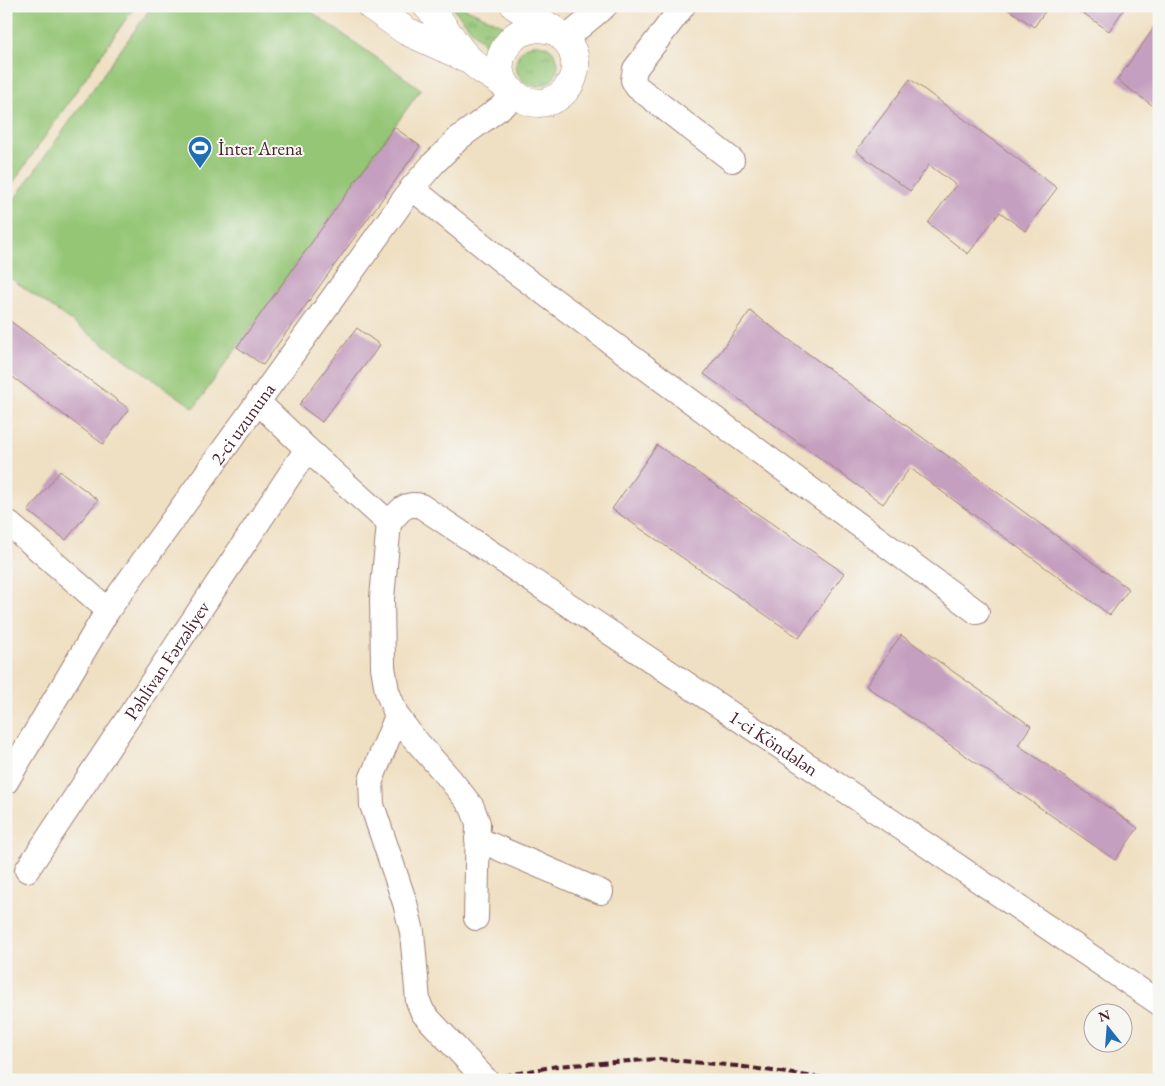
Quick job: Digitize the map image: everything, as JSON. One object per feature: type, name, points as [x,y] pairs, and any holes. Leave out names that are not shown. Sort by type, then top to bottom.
[{"type":"main road","points":[[371,6],[406,31],[470,60],[527,101],[539,103],[551,101],[562,94],[570,85],[575,74],[576,62],[572,50],[560,36],[516,6]]},
{"type":"main road","points":[[427,6],[470,60]]},
{"type":"main road","points":[[512,91],[500,73],[503,51],[510,41],[519,33],[531,28],[544,28],[560,36]]},
{"type":"street","points":[[560,36],[605,6]]},
{"type":"street","points":[[683,6],[635,69],[633,80],[637,87],[732,160]]},
{"type":"street","name":"2-ci uzununa","points":[[6,782],[108,610],[412,188],[459,138],[512,91]]},
{"type":"street","points":[[412,188],[513,270],[976,612]]},
{"type":"street","points":[[258,402],[389,523],[382,598],[383,667],[387,691],[397,716],[472,807],[478,823],[476,918]]},
{"type":"street","name":"Pəhlivan Fərzəliyev","points":[[27,870],[307,448]]},
{"type":"street","name":"1-ci Köndələn","points":[[389,523],[403,508],[411,504],[421,506],[1159,1003]]},
{"type":"street","points":[[6,521],[108,610]]},
{"type":"street","points":[[397,716],[371,780],[372,805],[405,903],[412,932],[418,1001],[423,1013],[486,1080]]},
{"type":"street","points":[[477,839],[601,892]]},
{"type":"green space","points":[[6,6],[135,6],[6,193]]},
{"type":"green space","name":"İnter Arena","points":[[152,6],[303,6],[421,89],[194,408],[6,275],[6,211]]},
{"type":"green space","points":[[451,6],[460,6],[505,26],[488,49]]},
{"type":"green space","points":[[533,44],[541,44],[552,50],[558,65],[552,80],[541,86],[533,86],[522,80],[516,69],[516,61],[522,50]]},
{"type":"building","points":[[1004,6],[1049,6],[1034,27]]},
{"type":"building","points":[[1073,6],[1126,6],[1109,31]]},
{"type":"building","points":[[1159,21],[1159,110],[1117,80]]},
{"type":"building","points":[[910,79],[1057,188],[1025,231],[1000,212],[968,254],[928,223],[956,185],[929,165],[910,191],[856,151]]},
{"type":"building","points":[[394,127],[420,146],[263,365],[237,347]]},
{"type":"building","points":[[750,311],[1129,589],[1110,615],[910,468],[883,504],[704,374]]},
{"type":"building","points":[[6,318],[129,409],[103,444],[6,372]]},
{"type":"building","points":[[357,328],[380,345],[322,422],[299,405]]},
{"type":"building","points":[[657,445],[844,573],[799,638],[612,509]]},
{"type":"building","points":[[60,471],[98,500],[66,540],[28,511]]},
{"type":"building","points":[[901,635],[1031,726],[1018,745],[1138,828],[1115,860],[866,686]]},
{"type":"railway","points":[[480,1080],[557,1066],[659,1059],[737,1066],[837,1080]]},
{"type":"place","name":"İnter Arena","points":[[200,169]]}]
